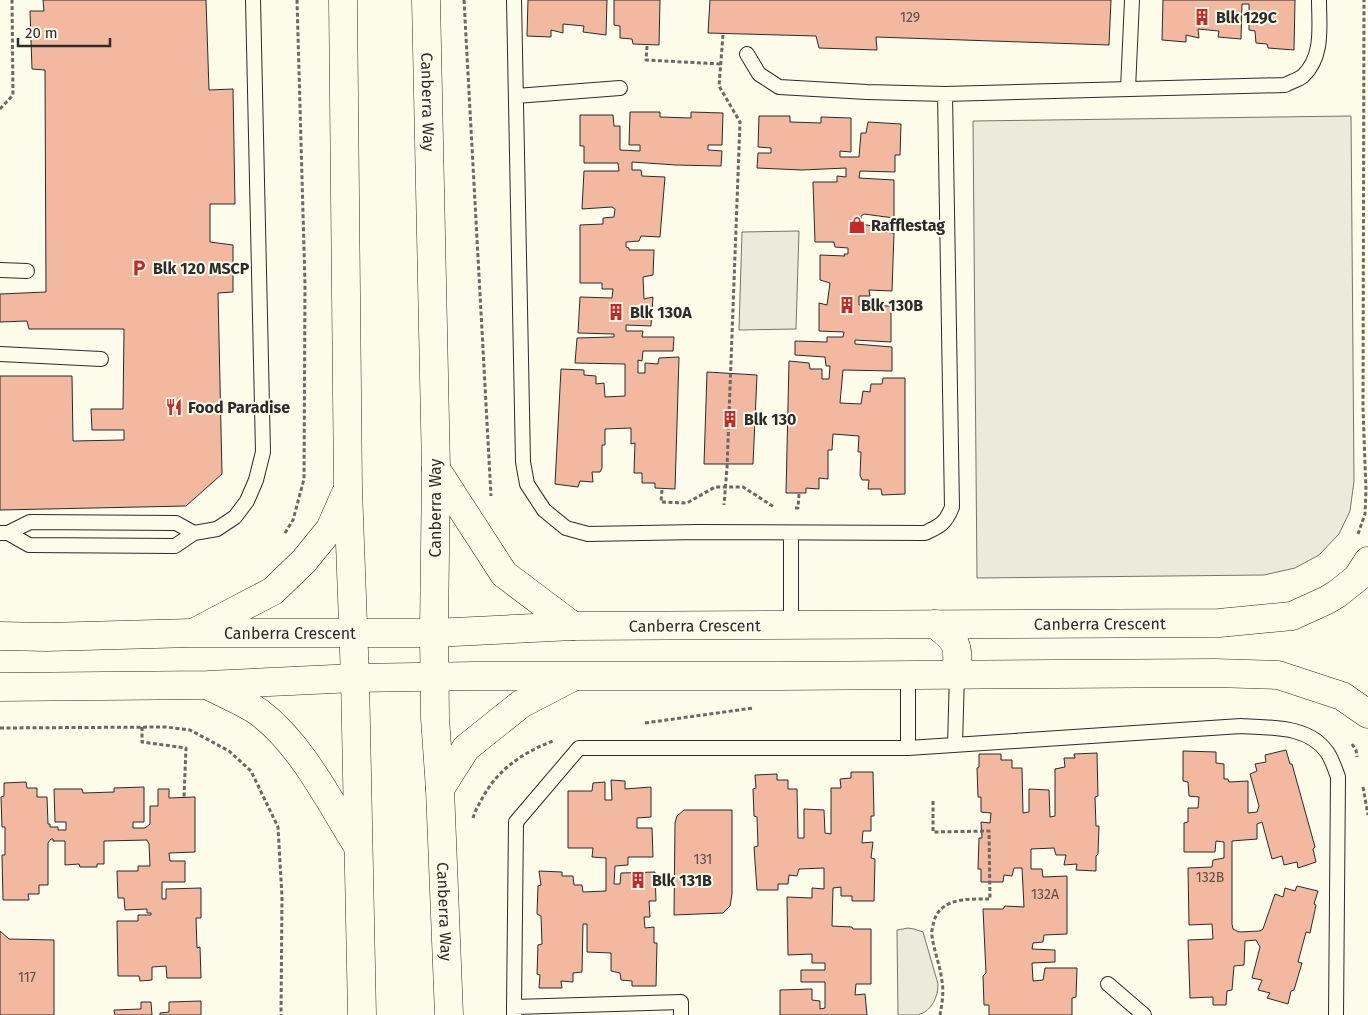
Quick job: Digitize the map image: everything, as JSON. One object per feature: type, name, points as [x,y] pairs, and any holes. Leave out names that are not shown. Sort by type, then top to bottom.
[{"type":"street","points":[[343,0],[348,489],[355,678],[362,1015]]},
{"type":"street","name":"Canberra Way","points":[[426,0],[436,469],[434,633],[449,1015]]},
{"type":"street","points":[[436,469],[504,574],[573,626]]},
{"type":"street","points":[[192,633],[273,592],[304,561],[330,529],[348,489]]},
{"type":"street","name":"Canberra Crescent","points":[[0,636],[57,637],[192,633],[434,633],[573,626],[1219,623],[1292,616],[1327,600],[1357,578],[1360,551]]},
{"type":"street","points":[[936,624],[953,638],[958,649],[957,674]]},
{"type":"street","points":[[0,687],[208,685],[355,678],[475,676],[572,677],[1215,672],[1278,675],[1342,696],[1368,714]]},
{"type":"street","points":[[440,789],[466,748],[521,704],[572,677]]},
{"type":"street","points":[[208,685],[260,713],[286,738],[305,762],[358,845]]},
{"type":"lane","points":[[4,533],[29,546],[175,546],[194,533],[217,529],[234,516],[247,502],[262,452],[253,0]]},
{"type":"lane","points":[[514,0],[523,462],[527,484],[544,510],[566,528],[588,534],[696,532],[790,534],[925,533],[939,526],[947,519],[952,506],[945,94]]},
{"type":"lane","points":[[1128,89],[1132,0]]},
{"type":"lane","points":[[748,54],[759,74],[779,87],[945,94],[1285,85],[1302,77],[1312,66],[1319,50],[1319,0]]},
{"type":"lane","points":[[516,96],[620,88]]},
{"type":"lane","points":[[0,270],[28,271]]},
{"type":"lane","points":[[0,354],[101,359]]},
{"type":"lane","points":[[4,533],[30,522],[176,523],[194,533]]},
{"type":"lane","points":[[790,534],[791,625]]},
{"type":"lane","points":[[955,745],[957,674]]},
{"type":"lane","points":[[908,675],[908,748]]},
{"type":"lane","points":[[682,1015],[681,1002],[514,1011],[516,822],[579,748],[908,748],[1241,726],[1304,733],[1327,752],[1338,777],[1336,1015]]},
{"type":"lane","points":[[1108,984],[1144,1015]]},
{"type":"path","points":[[0,109],[13,95],[12,0]]},
{"type":"path","points":[[284,536],[293,520],[304,479],[305,284],[296,0]]},
{"type":"path","points":[[464,0],[491,496],[493,504]]},
{"type":"path","points":[[1360,551],[1358,534],[1365,514],[1366,490],[1363,409],[1364,0]]},
{"type":"path","points":[[723,36],[719,86],[740,122],[724,505]]},
{"type":"path","points":[[648,46],[646,60],[721,64]]},
{"type":"path","points":[[662,490],[661,502],[687,503],[715,487],[743,487],[772,507],[780,507]]},
{"type":"path","points":[[789,508],[798,508],[799,494]]},
{"type":"path","points":[[142,727],[142,742],[186,748],[184,797]]},
{"type":"path","points":[[0,728],[166,727],[190,730],[229,751],[251,771],[278,827],[282,897],[280,1015]]},
{"type":"path","points":[[933,801],[932,832],[989,831],[990,899],[966,899],[949,903],[936,914],[933,923],[931,933],[942,980],[943,993],[940,1015]]},
{"type":"shaded area","points":[[1351,116],[1354,481],[1350,511],[1339,534],[1319,555],[1295,568],[1264,575],[977,578],[973,121]]},
{"type":"shaded area","points":[[799,231],[796,329],[739,330],[742,232]]},
{"type":"shaded area","points":[[908,928],[923,932],[938,989],[933,1003],[923,1013],[918,1015],[898,1015],[897,930]]},
{"type":"building","name":"Blk 120 MSCP","points":[[43,0],[206,0],[209,90],[233,89],[235,204],[210,204],[210,242],[233,245],[233,292],[218,293],[222,474],[186,506],[0,510],[0,376],[72,376],[73,441],[124,440],[124,430],[92,430],[91,409],[123,409],[124,329],[29,329],[27,321],[0,322],[0,294],[46,292],[45,70],[32,69],[30,11],[44,11]]},
{"type":"building","points":[[528,0],[607,0],[606,35],[583,32],[584,26],[563,24],[563,33],[551,30],[551,37],[527,36]]},
{"type":"building","points":[[614,0],[660,0],[659,45],[633,44],[632,39],[620,38],[620,26],[614,25]]},
{"type":"building","points":[[710,0],[1111,0],[1109,45],[876,37],[877,50],[819,48],[816,36],[708,33]]},
{"type":"building","name":"Blk 129C","points":[[1163,0],[1295,0],[1294,50],[1268,48],[1267,44],[1256,43],[1255,31],[1249,30],[1249,4],[1242,4],[1241,39],[1218,37],[1219,31],[1198,29],[1199,38],[1186,35],[1186,42],[1162,40]]},
{"type":"building","name":"Blk 130A","points":[[630,112],[660,112],[660,117],[691,118],[691,112],[723,113],[722,145],[708,145],[708,150],[722,151],[721,166],[632,162],[632,170],[641,170],[642,176],[665,177],[660,237],[641,236],[639,241],[626,242],[626,247],[629,250],[654,250],[653,275],[643,277],[644,299],[653,297],[651,326],[626,325],[626,331],[643,331],[642,337],[674,337],[673,351],[643,351],[642,361],[638,360],[638,373],[645,373],[645,363],[658,364],[659,358],[679,357],[675,489],[655,488],[655,483],[642,483],[642,473],[634,473],[635,443],[631,444],[631,428],[605,429],[605,445],[602,445],[602,468],[600,472],[592,472],[593,482],[580,481],[578,487],[555,484],[561,369],[584,370],[584,375],[596,376],[596,384],[604,383],[605,397],[625,396],[625,364],[575,363],[577,338],[614,337],[614,334],[578,333],[580,297],[612,298],[613,289],[602,289],[602,283],[580,283],[580,225],[603,224],[603,218],[614,217],[615,209],[612,207],[582,209],[584,171],[619,171],[618,163],[584,163],[584,146],[580,146],[580,115],[613,115],[614,126],[620,126],[620,150],[640,151],[640,145],[629,145]]},
{"type":"building","name":"Blk 130B","points":[[759,116],[790,116],[790,122],[821,123],[821,117],[851,118],[851,152],[840,151],[840,157],[859,157],[861,133],[866,133],[868,122],[901,124],[900,155],[895,155],[895,172],[860,171],[859,178],[894,180],[894,218],[864,214],[861,216],[861,224],[872,226],[872,231],[894,233],[892,291],[869,290],[870,296],[859,296],[859,305],[891,306],[891,342],[855,340],[855,344],[892,347],[892,371],[843,370],[840,403],[861,404],[863,391],[870,392],[871,384],[882,384],[883,378],[905,378],[905,494],[882,495],[881,489],[868,489],[869,480],[862,480],[860,475],[861,452],[858,452],[859,436],[833,434],[832,450],[828,450],[828,479],[819,478],[819,489],[806,488],[806,493],[786,493],[789,361],[809,363],[810,369],[822,369],[822,379],[829,379],[830,366],[826,366],[825,357],[795,355],[795,341],[827,342],[827,337],[843,337],[844,332],[819,331],[819,303],[827,305],[830,283],[820,280],[820,255],[845,256],[844,254],[848,254],[848,248],[835,247],[834,242],[815,242],[813,182],[837,182],[837,176],[846,177],[846,168],[802,170],[757,168],[758,153],[771,153],[771,148],[758,147]]},
{"type":"building","name":"Blk 130","points":[[707,372],[757,375],[753,464],[704,464]]},
{"type":"building","points":[[1286,750],[1290,764],[1292,764],[1315,847],[1313,849],[1316,862],[1298,868],[1297,862],[1284,865],[1282,856],[1272,859],[1262,822],[1257,824],[1257,839],[1232,841],[1232,924],[1233,929],[1239,932],[1260,931],[1263,929],[1275,894],[1283,897],[1285,888],[1295,891],[1297,886],[1318,891],[1310,933],[1306,932],[1298,962],[1302,963],[1294,990],[1291,991],[1288,1004],[1267,998],[1270,993],[1258,990],[1262,980],[1252,978],[1260,947],[1256,940],[1245,941],[1244,965],[1234,966],[1232,990],[1227,991],[1226,1005],[1213,1005],[1213,997],[1190,998],[1188,940],[1213,939],[1212,924],[1189,925],[1188,868],[1212,867],[1213,860],[1224,858],[1224,842],[1216,841],[1215,852],[1184,852],[1184,823],[1188,822],[1188,808],[1198,808],[1199,797],[1189,796],[1188,782],[1183,781],[1183,751],[1216,752],[1216,763],[1224,764],[1224,779],[1228,779],[1229,782],[1248,781],[1248,813],[1257,812],[1259,806],[1250,774],[1257,771],[1255,764],[1266,762],[1265,755]]},
{"type":"building","points":[[1097,753],[1098,796],[1095,797],[1096,826],[1099,826],[1096,871],[1076,870],[1077,864],[1064,865],[1066,855],[1056,855],[1054,848],[1031,849],[1031,869],[1042,869],[1043,877],[1067,876],[1067,934],[1044,935],[1043,942],[1033,943],[1032,949],[1055,950],[1055,962],[1032,963],[1033,981],[1043,980],[1045,968],[1077,968],[1076,997],[1072,998],[1072,1015],[989,1015],[989,1005],[984,1005],[983,976],[986,973],[983,909],[1003,909],[1005,906],[1024,907],[1022,868],[1014,868],[1012,876],[1004,875],[1003,882],[981,882],[981,869],[978,869],[979,838],[982,838],[981,822],[990,823],[991,813],[981,812],[981,797],[978,797],[977,768],[979,767],[979,754],[1001,754],[1001,760],[1012,760],[1012,768],[1022,768],[1023,813],[1029,812],[1029,789],[1049,790],[1050,817],[1055,816],[1055,769],[1065,767],[1064,758],[1075,758],[1074,754]]},
{"type":"building","points":[[851,772],[873,772],[874,816],[871,816],[871,831],[863,831],[862,843],[873,842],[871,858],[875,859],[874,901],[852,901],[852,896],[841,896],[841,887],[833,888],[832,926],[871,929],[871,984],[856,984],[855,995],[865,994],[867,1015],[780,1015],[780,990],[812,989],[812,1000],[820,1001],[820,1009],[825,1008],[825,982],[801,982],[801,970],[825,970],[825,963],[812,963],[812,954],[788,955],[787,897],[812,898],[812,888],[824,889],[824,868],[799,869],[797,876],[789,875],[788,884],[778,884],[778,890],[757,890],[754,847],[758,846],[757,817],[754,816],[753,789],[756,788],[755,775],[777,774],[777,780],[788,780],[788,789],[797,789],[798,838],[804,838],[804,809],[824,810],[825,833],[831,834],[831,788],[841,788],[840,779],[851,778]]},
{"type":"building","name":"Blk 131B","points":[[611,780],[625,781],[625,789],[651,787],[651,817],[637,818],[637,828],[652,828],[653,857],[628,857],[628,865],[615,866],[614,884],[620,884],[621,873],[655,872],[656,901],[649,901],[650,917],[644,917],[645,928],[654,927],[654,943],[657,943],[656,986],[632,986],[632,981],[621,980],[620,973],[611,971],[611,953],[587,952],[587,924],[583,924],[582,972],[573,973],[573,982],[561,981],[562,988],[539,988],[540,975],[537,974],[538,945],[542,944],[541,916],[537,914],[538,886],[541,885],[539,871],[562,872],[562,876],[573,876],[574,885],[582,885],[583,892],[606,891],[606,858],[592,857],[593,848],[568,848],[568,791],[592,791],[593,783],[605,782],[605,800],[612,800]]},
{"type":"building","points":[[26,782],[27,788],[37,788],[37,797],[47,797],[48,824],[50,824],[50,827],[58,827],[58,830],[66,830],[66,822],[55,822],[54,789],[82,789],[83,793],[114,792],[114,788],[144,787],[144,822],[133,822],[133,828],[145,828],[150,824],[150,806],[158,806],[158,789],[169,789],[169,798],[195,797],[195,852],[169,853],[170,861],[185,861],[185,882],[162,882],[162,899],[166,899],[166,889],[201,888],[201,918],[196,918],[197,948],[200,947],[201,978],[167,978],[166,966],[152,967],[152,980],[140,981],[139,976],[118,976],[117,921],[138,921],[138,915],[151,915],[151,913],[147,913],[147,909],[125,910],[124,898],[118,898],[117,871],[138,871],[138,866],[150,866],[149,844],[147,840],[104,841],[104,864],[97,864],[97,867],[80,867],[79,864],[65,865],[65,841],[53,841],[51,839],[48,843],[48,885],[39,885],[39,894],[28,894],[29,900],[3,900],[2,855],[5,855],[5,827],[2,827],[1,797],[4,796],[4,783]]},
{"type":"building","points":[[684,810],[732,810],[732,894],[730,906],[723,913],[674,915],[675,823],[677,816]]},
{"type":"building","points":[[0,931],[9,939],[54,940],[54,1015],[0,1015]]},
{"type":"building","points":[[201,1001],[201,1015],[160,1015],[160,1013],[169,1012],[169,1002]]},
{"type":"building","points":[[141,1002],[151,1002],[152,1015],[115,1015],[114,1010],[141,1009]]},
{"type":"place","name":"Blk 129C","points":[[1202,17]]},
{"type":"place","name":"Rafflestag","points":[[857,225]]},
{"type":"place","name":"Blk 120 MSCP","points":[[139,268]]},
{"type":"place","name":"Blk 130B","points":[[847,305]]},
{"type":"place","name":"Blk 130A","points":[[616,312]]},
{"type":"place","name":"Food Paradise","points":[[174,407]]},
{"type":"place","name":"Blk 130","points":[[730,419]]},
{"type":"place","name":"Blk 131B","points":[[638,880]]}]
